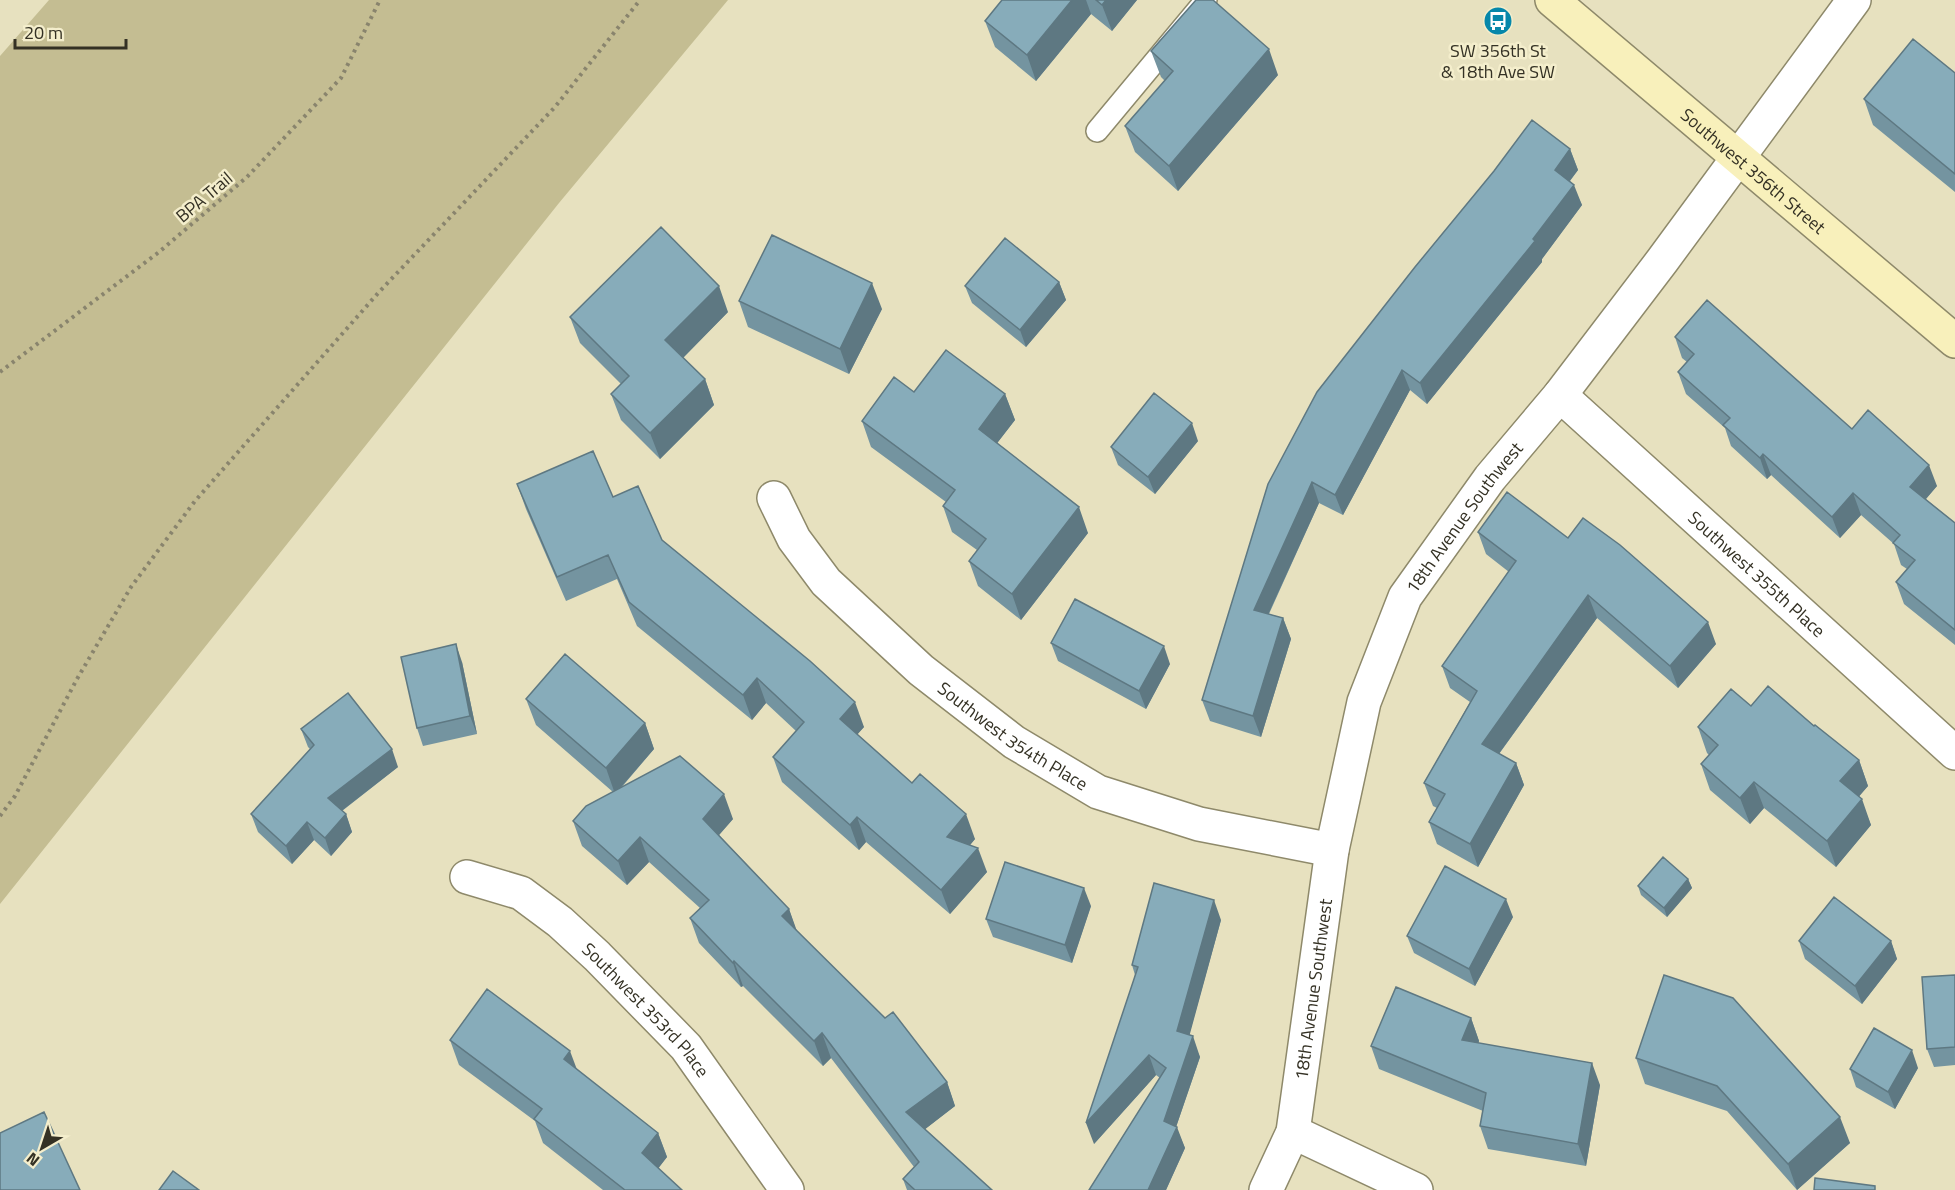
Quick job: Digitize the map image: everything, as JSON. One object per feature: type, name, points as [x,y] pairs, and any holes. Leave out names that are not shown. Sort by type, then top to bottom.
[{"type":"main road","name":"Southwest 356th Street","points":[[1552,0],[1955,340]]},
{"type":"street","name":"18th Avenue Southwest","points":[[1266,1190],[1293,1132],[1332,850],[1364,702],[1405,597],[1490,478],[1560,395],[1854,0]]},
{"type":"street","name":"Southwest 355th Place","points":[[1560,395],[1955,753]]},
{"type":"street","name":"Southwest 354th Place","points":[[774,498],[794,539],[826,582],[921,670],[1014,742],[1098,792],[1199,824],[1332,850]]},
{"type":"street","name":"Southwest 353rd Place","points":[[467,877],[520,893],[560,922],[597,956],[686,1047],[787,1190]]},
{"type":"street","points":[[1293,1132],[1416,1190]]},
{"type":"lane","points":[[1097,130],[1206,0]]},
{"type":"path","name":"BPA Trail","points":[[0,372],[159,252],[247,177],[341,78],[380,0]]},
{"type":"path","points":[[0,816],[15,795],[77,679],[131,587],[195,501],[379,292],[555,107],[640,0]]},
{"type":"shaded area","points":[[49,0],[728,0],[559,203],[0,904],[0,56]]},
{"type":"building","points":[[1002,0],[1072,0],[1027,55],[985,21]]},
{"type":"building","points":[[1096,0],[1106,0],[1102,5]]},
{"type":"building","points":[[1196,0],[1213,0],[1269,49],[1169,166],[1125,126],[1173,71],[1151,51]]},
{"type":"building","points":[[1913,39],[1955,73],[1955,174],[1864,99]]},
{"type":"building","points":[[1532,120],[1570,149],[1555,170],[1574,185],[1533,239],[1535,241],[1420,383],[1402,370],[1335,495],[1312,482],[1254,610],[1283,618],[1253,716],[1202,700],[1268,484],[1317,392],[1494,171]]},
{"type":"building","points":[[661,227],[719,286],[665,340],[705,379],[650,433],[611,394],[629,376],[570,317]]},
{"type":"building","points":[[772,235],[872,283],[840,349],[739,301]]},
{"type":"building","points":[[1005,238],[1059,282],[1020,330],[965,286]]},
{"type":"building","points":[[1707,300],[1852,429],[1868,410],[1929,465],[1910,487],[1955,523],[1955,630],[1896,582],[1915,560],[1893,543],[1900,535],[1853,493],[1832,517],[1763,454],[1760,458],[1723,425],[1730,418],[1678,372],[1694,354],[1675,337]]},
{"type":"building","points":[[946,350],[1005,394],[979,429],[1079,507],[1012,594],[969,561],[986,539],[943,506],[955,490],[862,421],[894,377],[914,392]]},
{"type":"building","points":[[1154,393],[1192,423],[1148,477],[1111,447]]},
{"type":"building","points":[[593,451],[613,497],[638,486],[662,540],[810,661],[855,702],[840,719],[912,783],[920,774],[966,814],[947,837],[978,848],[941,890],[857,817],[850,825],[773,757],[804,722],[757,678],[743,695],[629,602],[608,555],[557,577],[517,484]]},
{"type":"building","points":[[1507,492],[1568,538],[1583,518],[1620,545],[1708,622],[1670,666],[1588,595],[1482,744],[1516,763],[1470,844],[1429,822],[1445,794],[1424,783],[1477,691],[1442,666],[1516,561],[1478,532]]},
{"type":"building","points":[[1075,599],[1164,646],[1139,691],[1051,643]]},
{"type":"building","points":[[456,644],[470,716],[417,728],[401,657]]},
{"type":"building","points":[[565,654],[645,723],[606,768],[526,699]]},
{"type":"building","points":[[1768,686],[1814,726],[1859,760],[1840,781],[1862,799],[1827,841],[1754,782],[1740,798],[1701,764],[1718,745],[1698,727],[1731,689],[1751,706]]},
{"type":"building","points":[[348,693],[392,749],[328,798],[346,814],[325,838],[307,822],[286,846],[251,814],[314,745],[301,729]]},
{"type":"building","points":[[680,756],[724,794],[703,819],[789,909],[782,916],[885,1018],[893,1012],[947,1082],[906,1112],[992,1190],[915,1190],[903,1179],[919,1162],[822,1033],[814,1041],[690,918],[709,900],[640,837],[618,861],[573,821],[586,806]]},
{"type":"building","points":[[1663,857],[1688,879],[1664,908],[1638,886]]},
{"type":"building","points":[[1005,862],[1084,888],[1065,945],[986,919]]},
{"type":"building","points":[[1445,866],[1506,899],[1469,969],[1407,936]]},
{"type":"building","points":[[1154,883],[1214,900],[1177,1031],[1193,1036],[1164,1121],[1177,1127],[1148,1190],[1089,1190],[1166,1068],[1149,1055],[1086,1123],[1138,967],[1132,965]]},
{"type":"building","points":[[1834,897],[1891,941],[1855,986],[1799,941]]},
{"type":"building","points":[[1664,975],[1733,998],[1840,1117],[1788,1164],[1717,1086],[1636,1058]]},
{"type":"building","points":[[1955,975],[1955,1047],[1927,1049],[1922,977]]},
{"type":"building","points":[[1396,987],[1471,1018],[1462,1040],[1592,1063],[1578,1144],[1480,1126],[1486,1093],[1371,1046]]},
{"type":"building","points":[[487,989],[570,1051],[564,1059],[658,1133],[642,1153],[682,1190],[625,1190],[534,1119],[542,1109],[450,1040]]},
{"type":"building","points":[[1874,1028],[1912,1050],[1888,1092],[1850,1069]]},
{"type":"building","points":[[44,1112],[80,1190],[0,1190],[0,1133]]},
{"type":"building","points":[[173,1171],[199,1190],[159,1190]]},
{"type":"building","points":[[1815,1178],[1875,1186],[1875,1190],[1814,1190]]},
{"type":"place","name":"SW 356th St & 18th Ave SW","points":[[1498,21]]}]
